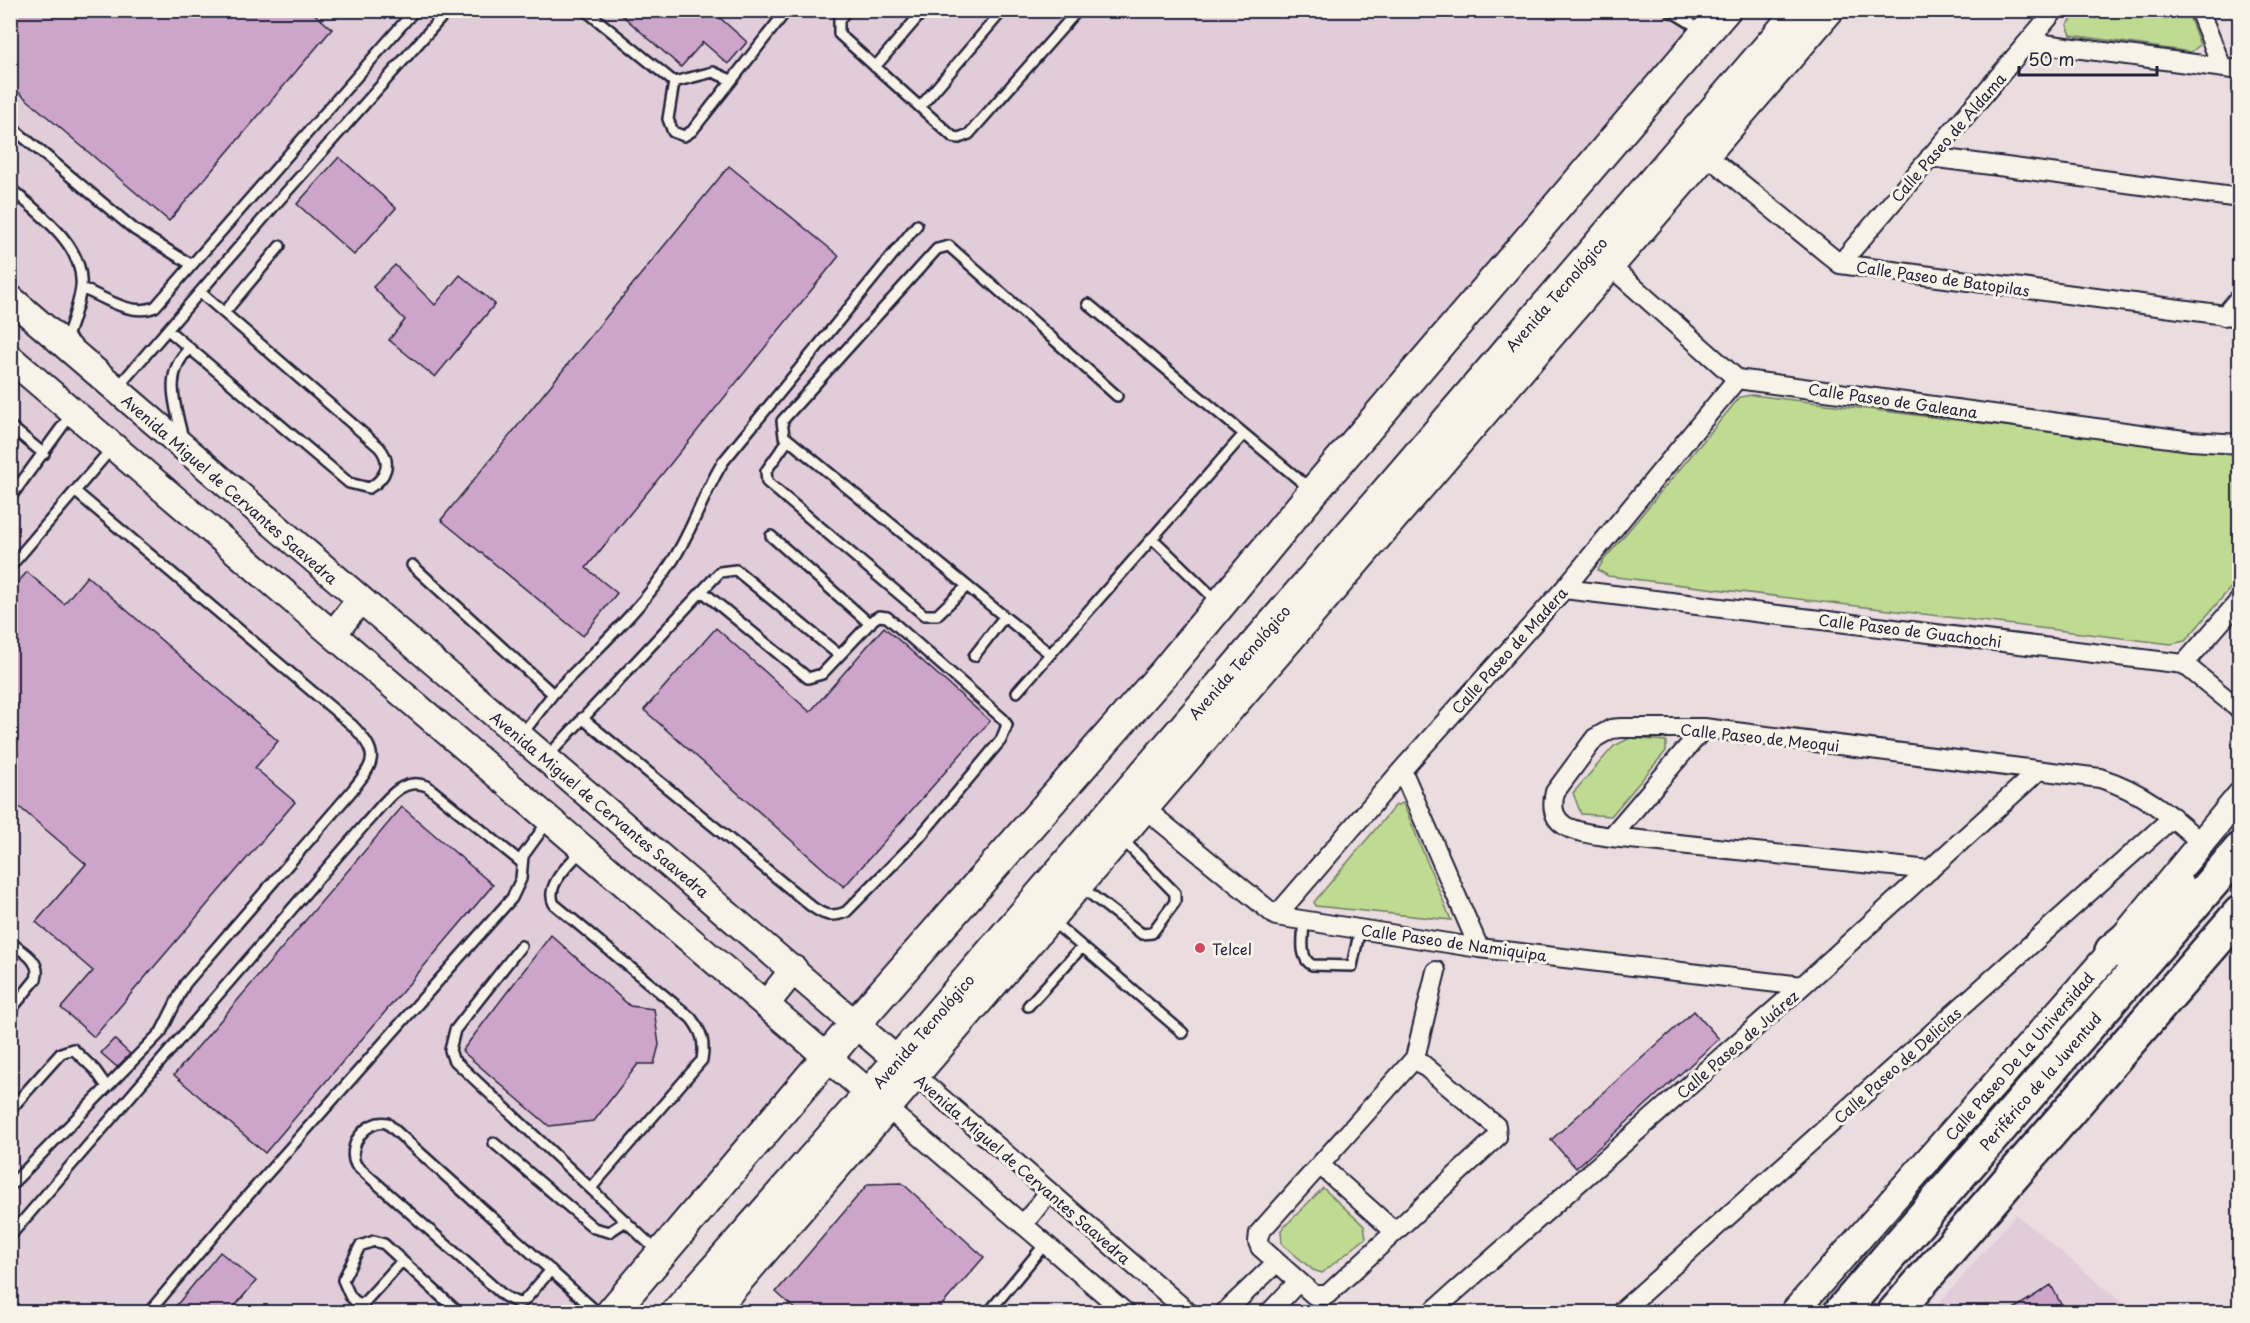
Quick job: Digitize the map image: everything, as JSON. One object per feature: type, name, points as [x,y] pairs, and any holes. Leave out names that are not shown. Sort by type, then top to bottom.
[{"type":"highway","points":[[2112,951],[2240,845]]},
{"type":"highway","name":"Periférico de la Juventud","points":[[1841,1312],[2240,850]]},
{"type":"highway","points":[[1895,1312],[2240,913]]},
{"type":"main road","points":[[612,1312],[856,1023],[1221,605],[1313,492],[1725,10]]},
{"type":"main road","name":"Avenida Tecnológico","points":[[677,1312],[879,1101],[1697,147],[1800,10]]},
{"type":"street","points":[[1697,147],[1830,10]]},
{"type":"street","name":"Calle Paseo de Aldama","points":[[1840,264],[2055,10]]},
{"type":"street","points":[[2199,10],[2231,68]]},
{"type":"street","points":[[2029,42],[2231,68]]},
{"type":"street","name":"Calle Paseo de Batopilas","points":[[1697,147],[1840,264],[2232,316]]},
{"type":"street","points":[[1930,157],[2240,198]]},
{"type":"street","points":[[906,1068],[1078,885],[1602,259],[1737,379]]},
{"type":"street","points":[[2232,316],[2240,297]]},
{"type":"street","name":"Avenida Miguel de Cervantes Saavedra","points":[[10,298],[360,600],[794,969],[1188,1312]]},
{"type":"street","points":[[10,358],[766,1003],[1045,1244],[1114,1309]]},
{"type":"street","name":"Calle Paseo de Galeana","points":[[1737,379],[2191,441],[2240,444]]},
{"type":"street","name":"Calle Paseo de Madera","points":[[1276,916],[1402,770],[1564,589],[1737,379]]},
{"type":"street","name":"Calle Paseo de Guachochi","points":[[1564,589],[2184,664]]},
{"type":"street","points":[[334,633],[360,600]]},
{"type":"street","points":[[2240,600],[2184,664],[2240,710]]},
{"type":"street","points":[[1611,837],[1704,728]]},
{"type":"street","name":"Calle Paseo de Meoqui","points":[[1930,870],[1611,837],[1568,829],[1561,824],[1553,808],[1555,792],[1595,738],[1611,729],[1704,728],[2092,777],[2121,785],[2156,803],[2201,843]]},
{"type":"street","points":[[1402,770],[1479,948]]},
{"type":"street","name":"Calle Paseo de Juárez","points":[[1432,1312],[1802,986],[2038,771]]},
{"type":"street","name":"Calle Paseo De La Universidad","points":[[1794,1312],[2112,951],[2240,796]]},
{"type":"street","points":[[1144,808],[1276,916]]},
{"type":"street","name":"Calle Paseo de Delicias","points":[[1621,1312],[2173,817]]},
{"type":"street","name":"Calle Paseo de Namiquipa","points":[[1276,916],[1479,948],[1802,986]]},
{"type":"street","points":[[766,1003],[794,969]]},
{"type":"street","points":[[1415,1058],[1496,1126],[1497,1137],[1326,1295],[1314,1295],[1297,1283],[1257,1242],[1259,1233],[1415,1058],[1436,971]]},
{"type":"street","points":[[721,1310],[879,1101]]},
{"type":"street","points":[[1320,1165],[1394,1231]]},
{"type":"street","points":[[1023,1225],[1050,1192]]},
{"type":"street","points":[[1225,1312],[1276,1263]]},
{"type":"street","points":[[1270,1312],[1297,1283]]},
{"type":"lane","points":[[81,288],[131,310],[144,312],[155,307],[415,10]]},
{"type":"lane","points":[[115,390],[448,10]]},
{"type":"lane","points":[[585,10],[674,82]]},
{"type":"lane","points":[[674,82],[668,119],[673,132],[684,136],[692,131],[787,10]]},
{"type":"lane","points":[[847,10],[839,20],[839,34],[953,137],[959,138],[969,134],[1078,10]]},
{"type":"lane","points":[[875,67],[924,10]]},
{"type":"lane","points":[[920,107],[1003,10]]},
{"type":"lane","points":[[1669,10],[1706,33]]},
{"type":"lane","points":[[674,82],[713,72],[731,80]]},
{"type":"lane","points":[[10,126],[135,230],[192,265]]},
{"type":"lane","points":[[10,188],[58,231],[75,256],[81,288],[64,346]]},
{"type":"lane","points":[[520,736],[553,694],[650,592],[685,539],[707,488],[723,462],[917,225]]},
{"type":"lane","points":[[224,313],[280,246]]},
{"type":"lane","points":[[1050,654],[788,440],[782,431],[782,422],[937,249],[944,246],[949,246],[1117,396]]},
{"type":"lane","points":[[168,330],[349,483],[369,488],[383,477],[387,461],[379,447],[200,292]]},
{"type":"lane","points":[[1088,304],[1313,492]]},
{"type":"lane","points":[[186,450],[172,384],[177,363],[189,349]]},
{"type":"lane","points":[[10,498],[73,411]]},
{"type":"lane","points":[[10,426],[44,454]]},
{"type":"lane","points":[[1017,692],[1244,435]]},
{"type":"lane","points":[[788,440],[766,471],[767,482],[924,615],[938,615],[967,586]]},
{"type":"lane","points":[[10,567],[114,446]]},
{"type":"lane","points":[[10,1186],[107,1087],[134,1063],[161,1032],[185,984],[350,793],[368,770],[373,759],[372,750],[366,739],[352,725],[76,492]]},
{"type":"lane","points":[[771,536],[870,624]]},
{"type":"lane","points":[[1152,538],[1221,605]]},
{"type":"lane","points":[[412,566],[553,694]]},
{"type":"lane","points":[[546,758],[720,572],[736,570],[839,656]]},
{"type":"lane","points":[[582,718],[811,906],[824,915],[835,916],[846,912],[918,839],[1006,731],[1004,719],[891,619],[879,616],[822,674],[808,678],[702,591]]},
{"type":"lane","points":[[974,656],[1004,617]]},
{"type":"lane","points":[[10,1236],[366,823],[402,786],[418,783],[427,786],[521,862]]},
{"type":"lane","points":[[149,1312],[242,1202],[512,898],[521,879],[521,862],[525,851],[550,818]]},
{"type":"lane","points":[[1078,885],[1142,934],[1152,933],[1175,902],[1175,893],[1119,837]]},
{"type":"lane","points":[[584,848],[552,887],[550,897],[554,904],[691,1018],[700,1031],[704,1046],[702,1060],[591,1188]]},
{"type":"lane","points":[[1049,918],[1183,1033]]},
{"type":"lane","points":[[1304,920],[1303,955],[1307,963],[1312,965],[1352,966],[1360,929]]},
{"type":"lane","points":[[10,942],[34,961],[38,973],[36,979],[10,1011]]},
{"type":"lane","points":[[521,946],[455,1030],[450,1050],[453,1059],[661,1255]]},
{"type":"lane","points":[[1028,1006],[1083,947]]},
{"type":"lane","points":[[10,1110],[61,1053],[69,1048],[73,1049],[95,1070],[107,1087]]},
{"type":"lane","points":[[550,1270],[524,1301],[519,1303],[504,1296],[356,1165],[352,1155],[354,1147],[366,1127],[372,1123],[387,1123],[597,1312]]},
{"type":"lane","points":[[494,1143],[594,1228],[609,1232],[626,1221]]},
{"type":"lane","points":[[402,1260],[363,1310],[350,1296],[343,1280],[360,1246],[368,1242],[379,1242],[402,1260],[458,1312]]},
{"type":"lane","points":[[989,1312],[1045,1244]]},
{"type":"shaded area","points":[[10,11],[1714,11],[605,1312],[11,1312]]},
{"type":"shaded area","points":[[2016,1214],[2133,1312],[1932,1312]]},
{"type":"green space","points":[[2079,11],[2187,11],[2200,45],[2191,52],[2071,35],[2067,25]]},
{"type":"green space","points":[[1752,395],[2239,455],[2239,578],[2185,641],[2171,644],[1608,576],[1598,570],[1603,561],[1740,397]]},
{"type":"green space","points":[[1630,738],[1666,741],[1666,751],[1611,816],[1581,814],[1573,793],[1614,746]]},
{"type":"green space","points":[[1403,803],[1451,920],[1316,906],[1314,902],[1395,806]]},
{"type":"green space","points":[[1323,1188],[1364,1226],[1366,1238],[1322,1273],[1313,1270],[1282,1244],[1281,1230]]},
{"type":"building","points":[[10,10],[310,10],[332,29],[169,221],[10,85]]},
{"type":"building","points":[[616,10],[711,10],[747,42],[728,64],[703,42],[681,67]]},
{"type":"building","points":[[339,157],[396,208],[354,255],[297,204]]},
{"type":"building","points":[[729,166],[839,256],[586,568],[617,593],[583,636],[441,520]]},
{"type":"building","points":[[395,265],[435,305],[460,275],[495,304],[435,377],[389,340],[405,320],[373,287]]},
{"type":"building","points":[[27,572],[64,604],[87,576],[278,741],[255,768],[295,802],[94,1037],[61,1008],[93,971],[36,922],[86,864],[10,799],[10,591]]},
{"type":"building","points":[[884,627],[990,721],[844,887],[644,710],[716,628],[810,712]]},
{"type":"building","points":[[402,807],[493,885],[265,1153],[174,1075]]},
{"type":"building","points":[[551,935],[630,1006],[654,1009],[659,1045],[654,1064],[638,1064],[594,1121],[549,1126],[462,1051]]},
{"type":"building","points":[[1694,1011],[1719,1039],[1576,1168],[1551,1140]]},
{"type":"building","points":[[114,1039],[130,1054],[117,1067],[101,1053]]},
{"type":"building","points":[[902,1183],[984,1257],[936,1312],[798,1312],[776,1292],[868,1184]]},
{"type":"building","points":[[220,1252],[256,1281],[230,1312],[171,1312]]},
{"type":"building","points":[[2051,1285],[2065,1312],[2009,1312]]},
{"type":"place","name":"Telcel","points":[[1200,948]]}]
